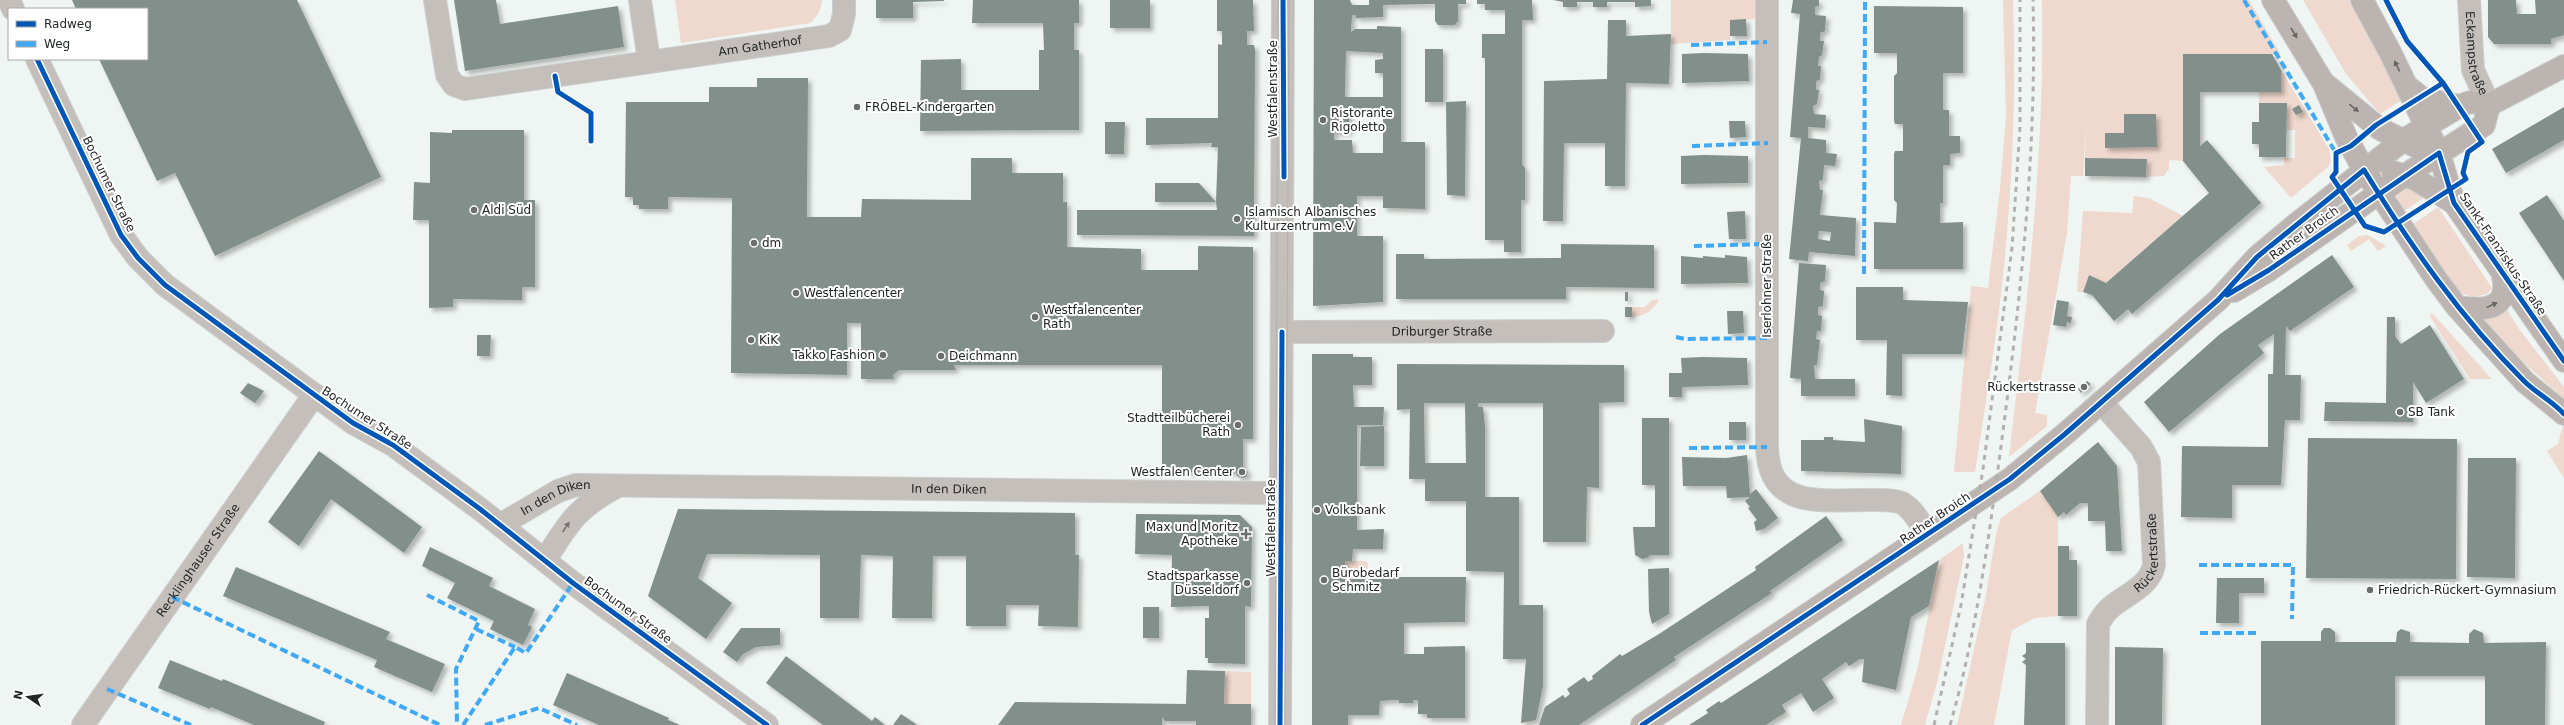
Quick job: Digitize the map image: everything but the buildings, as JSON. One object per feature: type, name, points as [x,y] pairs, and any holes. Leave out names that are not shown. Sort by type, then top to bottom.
[{"type":"main road","points":[[2274,0],[2324,84],[2346,137],[2364,170],[2379,194],[2458,307],[2525,382],[2564,414]]},
{"type":"main road","name":"Sankt-Franziskus-Straße","points":[[2362,0],[2407,86],[2439,153],[2454,203],[2503,276],[2564,361]]},
{"type":"main road","points":[[2489,105],[2564,66]]},
{"type":"main road","points":[[2324,84],[2380,129],[2402,141],[2439,153]]},
{"type":"main road","name":"Rather Broich","points":[[2407,86],[2422,98],[2460,106]]},
{"type":"main road","name":"Rather Broich","points":[[1642,725],[2010,479],[2218,300],[2257,257],[2402,141],[2460,106],[2470,102],[2489,105],[2484,125],[2405,175],[2269,270],[2218,300]]},
{"type":"main road","points":[[2364,170],[2380,170],[2405,175],[2430,186],[2454,203]]},
{"type":"main road","points":[[2458,307],[2474,310],[2488,308],[2497,303],[2506,288],[2503,276]]},
{"type":"street","name":"Am Gatherhof","points":[[435,0],[447,75],[454,85],[465,89],[829,36],[840,30],[844,14],[844,0]]},
{"type":"street","points":[[640,0],[649,61]]},
{"type":"street","name":"Westfalenstraße","points":[[1280,725],[1283,0]]},
{"type":"street","name":"Iserlohner Straße","points":[[1767,0],[1767,455],[1771,473],[1778,484],[1795,497],[1822,500],[1858,500]]},
{"type":"street","name":"Eckampstraße","points":[[2469,0],[2473,70],[2489,105]]},
{"type":"street","name":"Bochumer Straße","points":[[37,60],[118,228],[138,258],[165,285],[314,396],[353,423],[393,445],[767,725]]},
{"type":"street","name":"Driburger Straße","points":[[1282,332],[1603,331]]},
{"type":"street","name":"Recklinghauser Straße","points":[[83,725],[314,396]]},
{"type":"street","name":"Rückertstraße","points":[[2097,725],[2098,624],[2106,611],[2145,582],[2153,570],[2154,564],[2149,462],[2141,447],[2101,402]]},
{"type":"street","name":"In den Diken","points":[[500,525],[558,491],[576,486],[1281,493]]},
{"type":"street","name":"In den Diken","points":[[545,560],[575,515],[592,500],[616,487]]},
{"type":"street","name":"Rather Broich","points":[[1858,500],[1883,500],[1902,503],[1920,522],[1927,534]]},
{"type":"shaded area","points":[[675,0],[822,0],[819,13],[810,23],[681,43]]},
{"type":"shaded area","points":[[1671,0],[1759,0],[1759,19],[1730,20],[1730,40],[1671,44]]},
{"type":"shaded area","points":[[2003,0],[2013,0],[2014,64],[2012,161],[2005,257],[1995,338],[1975,472],[1954,472],[1971,286],[1988,288],[2000,189],[2006,117]]},
{"type":"shaded area","points":[[2042,0],[2249,0],[2281,55],[2183,54],[2183,161],[2169,160],[2169,169],[2164,176],[2146,177],[2147,160],[2085,158],[2087,117],[2083,176],[2071,176],[2067,233],[2035,413],[2047,415],[2047,426],[2009,457],[2028,286],[2038,172],[2041,115]]},
{"type":"shaded area","points":[[2303,0],[2351,0],[2380,49],[2402,100],[2380,114],[2346,74]]},
{"type":"shaded area","points":[[2281,70],[2329,149],[2331,161],[2329,166],[2291,198],[2264,167],[2284,165],[2284,158],[2295,158],[2295,130],[2287,130],[2287,103],[2259,103],[2259,92],[2281,92]]},
{"type":"shaded area","points":[[2407,185],[2428,195],[2404,211],[2396,196]]},
{"type":"shaded area","points":[[2134,196],[2149,198],[2183,216],[2106,283],[2089,275],[2083,292],[2077,292],[2083,211],[2132,213]]},
{"type":"shaded area","points":[[2438,207],[2492,288],[2487,294],[2472,297],[2455,291],[2412,225]]},
{"type":"shaded area","points":[[2368,235],[2386,246],[2378,251],[2369,239],[2351,251],[2347,245],[2359,236]]},
{"type":"shaded area","points":[[1659,299],[1654,307],[1648,312],[1632,317],[1632,307],[1645,307],[1652,300]]},
{"type":"shaded area","points":[[2504,305],[2519,329],[2564,387],[2564,399],[2511,351],[2477,316]]},
{"type":"shaded area","points":[[2432,313],[2492,379],[2470,379],[2431,318],[2430,315]]},
{"type":"shaded area","points":[[2563,425],[2564,478],[2547,451],[2558,444]]},
{"type":"shaded area","points":[[2040,491],[2058,516],[2058,616],[2035,618],[2012,630],[1994,725],[1957,725],[1985,600],[1996,534],[2001,518]]},
{"type":"shaded area","points":[[1963,543],[1964,556],[1938,679],[1925,725],[1901,725],[1918,667],[1939,560]]},
{"type":"shaded area","points":[[1345,561],[1365,561],[1368,563],[1368,579],[1349,579],[1349,582],[1345,582]]},
{"type":"shaded area","points":[[1225,671],[1251,672],[1251,704],[1224,704]]},
{"type":"tram line","points":[[1275,725],[1278,0]]},
{"type":"tram line","points":[[1285,725],[1289,0]]},
{"type":"railway","points":[[1934,725],[1961,605],[1983,469],[2012,248],[2020,127],[2020,0]]},
{"type":"railway","points":[[1950,725],[1968,655],[1981,583],[2002,439],[2015,330],[2030,165],[2033,110],[2033,0]]},
{"type":"marked path","points":[[1864,274],[1865,0]]},
{"type":"marked path","points":[[2244,0],[2336,153]]},
{"type":"marked path","points":[[1691,45],[1767,42]]},
{"type":"marked path","points":[[1692,146],[1768,143]]},
{"type":"marked path","points":[[1694,246],[1767,244]]},
{"type":"marked path","points":[[1676,337],[1685,339],[1767,338]]},
{"type":"marked path","points":[[1689,448],[1767,447]]},
{"type":"marked path","points":[[2199,565],[2293,565],[2292,619]]},
{"type":"marked path","points":[[463,725],[515,647],[526,653],[573,583]]},
{"type":"marked path","points":[[427,595],[479,621],[456,669],[457,725]]},
{"type":"marked path","points":[[172,597],[440,725]]},
{"type":"marked path","points":[[476,629],[515,647]]},
{"type":"marked path","points":[[2200,633],[2259,633]]},
{"type":"marked path","points":[[107,689],[191,725]]},
{"type":"marked path","points":[[485,725],[539,708],[577,725]]},
{"type":"cycle path","points":[[1283,0],[1284,177]]},
{"type":"cycle path","points":[[2386,0],[2407,41],[2443,83]]},
{"type":"cycle path","points":[[37,60],[121,235],[138,258],[165,285],[353,423],[393,445],[480,509],[573,583],[767,725]]},
{"type":"cycle path","points":[[555,76],[558,92],[591,113],[591,141]]},
{"type":"cycle path","points":[[2443,83],[2482,142],[2468,152],[2463,173],[2466,179],[2384,232],[2365,226],[2332,177],[2336,172],[2336,153],[2351,146],[2376,125],[2443,83]]},
{"type":"cycle path","points":[[2227,295],[2269,270],[2439,153],[2454,203],[2564,361]]},
{"type":"cycle path","points":[[1642,725],[2010,479],[2065,434],[2218,300],[2257,257],[2364,170],[2418,253],[2479,332],[2524,381],[2564,414]]},
{"type":"cycle path","points":[[1280,725],[1282,332]]},
{"type":"place","name":"FRÖBEL-Kindergarten","points":[[857,107]]},
{"type":"place","name":"Ristorante Rigoletto","points":[[1323,120]]},
{"type":"place","name":"Aldi Süd","points":[[474,210]]},
{"type":"place","name":"Islamisch Albanisches Kulturzentrum e.V","points":[[1237,219]]},
{"type":"place","name":"dm","points":[[754,243]]},
{"type":"place","name":"Westfalencenter","points":[[796,293]]},
{"type":"place","name":"Westfalencenter Rath","points":[[1035,317]]},
{"type":"place","name":"KiK","points":[[751,340]]},
{"type":"place","name":"Takko Fashion","points":[[883,355]]},
{"type":"place","name":"Deichmann","points":[[941,356]]},
{"type":"place","name":"Rückertstrasse","points":[[2084,387]]},
{"type":"place","name":"SB Tank","points":[[2400,412]]},
{"type":"place","name":"Stadtteilbücherei Rath","points":[[1238,425]]},
{"type":"place","name":"Westfalen Center","points":[[1242,472]]},
{"type":"place","name":"Volksbank","points":[[1317,510]]},
{"type":"place","name":"Max und Moritz Apotheke","points":[[1246,534]]},
{"type":"place","name":"Bürobedarf Schmitz","points":[[1324,580]]},
{"type":"place","name":"Stadtsparkasse Düsseldorf","points":[[1247,583]]},
{"type":"place","name":"Friedrich-Rückert-Gymnasium","points":[[2370,590]]}]
